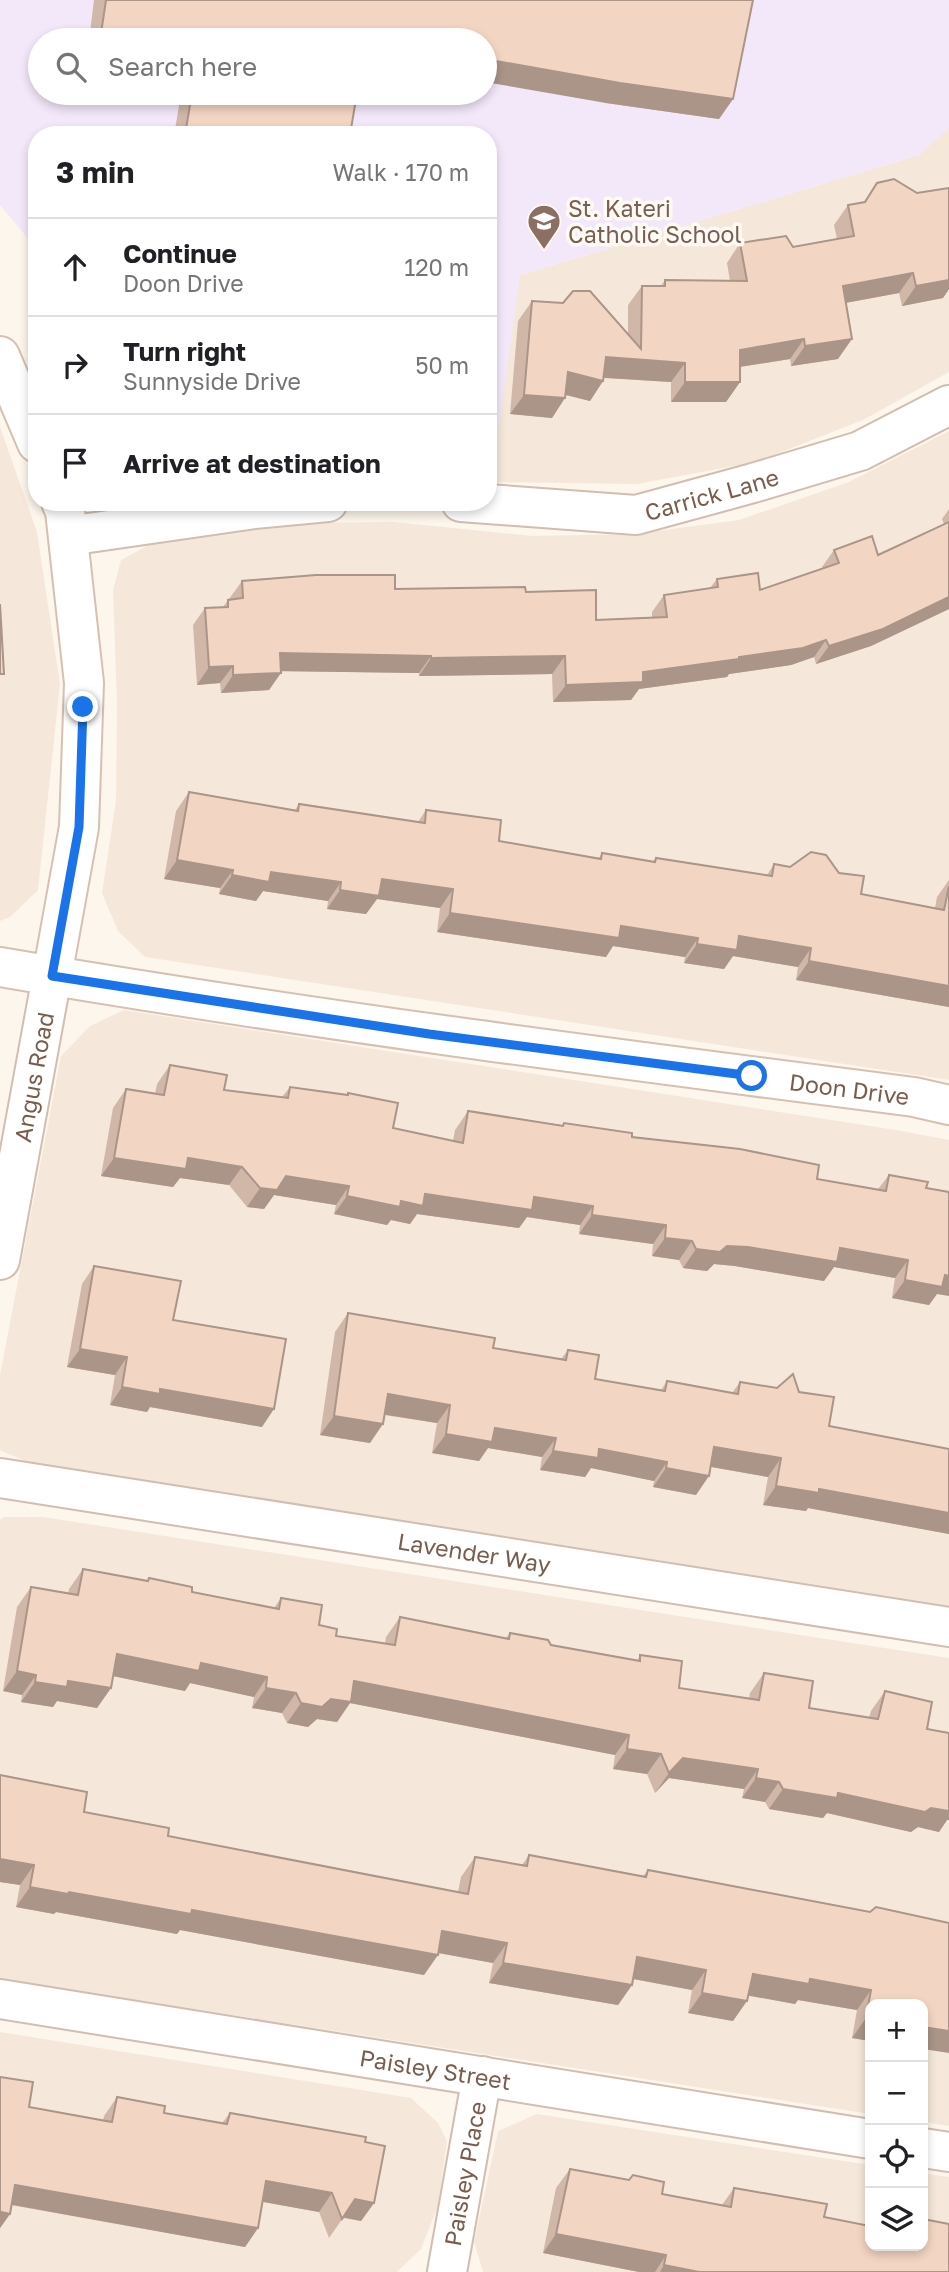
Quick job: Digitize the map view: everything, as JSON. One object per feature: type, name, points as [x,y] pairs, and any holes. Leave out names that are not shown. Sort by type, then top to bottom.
[{"type":"street","points":[[0,356],[28,422]]},
{"type":"street","name":"Carrick Lane","points":[[497,505],[636,515],[860,450],[949,405]]},
{"type":"street","points":[[65,519],[216,511]]},
{"type":"street","name":"Angus Road","points":[[0,1260],[79,827],[84,683],[65,519]]},
{"type":"street","name":"Doon Drive","points":[[0,968],[429,1034],[914,1097],[949,1105]]},
{"type":"street","name":"Lavender Way","points":[[0,1478],[949,1627]]},
{"type":"street","name":"Paisley Street","points":[[0,1998],[865,2138]]},
{"type":"street","name":"Paisley Place","points":[[447,2272],[482,2076]]},
{"type":"street","points":[[928,2149],[949,2152]]},
{"type":"shaded area","name":"St. Kateri Catholic School","points":[[0,0],[949,0],[949,127],[919,155],[520,275],[497,439],[497,126],[28,126],[28,242],[0,205]]},
{"type":"shaded area","points":[[949,127],[949,372],[863,420],[756,462],[637,484],[497,482],[497,413],[520,275],[919,155]]},
{"type":"shaded area","points":[[0,427],[37,532],[60,684],[38,890],[10,917],[0,921]]},
{"type":"shaded area","points":[[949,431],[949,1080],[145,957],[118,931],[102,893],[116,801],[117,703],[113,590],[121,560],[156,541],[297,523],[394,522],[532,536],[635,534],[739,520],[849,482]]},
{"type":"shaded area","points":[[124,1010],[949,1140],[949,1608],[34,1465],[0,1450],[0,1375],[61,1056],[90,1026]]},
{"type":"shaded area","points":[[4,1517],[43,1517],[949,1658],[949,2126],[928,2123],[928,1999],[865,1999],[865,2113],[0,1979],[0,1520]]},
{"type":"shaded area","points":[[0,2032],[411,2098],[438,2123],[447,2141],[438,2206],[421,2249],[397,2272],[0,2272]]},
{"type":"shaded area","points":[[537,2114],[865,2164],[865,2251],[928,2251],[928,2174],[949,2177],[949,2272],[483,2272],[474,2242],[498,2131]]},
{"type":"building","points":[[106,0],[753,0],[733,99],[620,83],[497,61],[497,28],[102,28]]},
{"type":"building","points":[[190,105],[355,105],[352,126],[186,126]]},
{"type":"building","points":[[894,179],[917,193],[949,188],[949,280],[916,286],[913,273],[843,286],[852,339],[805,346],[804,339],[740,350],[740,382],[685,382],[685,363],[606,357],[603,381],[568,372],[565,398],[524,395],[532,301],[563,303],[573,291],[590,291],[641,349],[642,286],[665,286],[665,280],[747,281],[740,243],[786,236],[793,247],[854,236],[848,205],[865,202],[877,183]]},
{"type":"building","points":[[949,522],[949,597],[883,629],[829,646],[826,640],[803,648],[643,672],[643,682],[566,685],[565,656],[431,658],[280,653],[281,673],[233,675],[233,666],[209,667],[205,608],[228,607],[228,600],[243,598],[242,581],[316,575],[395,575],[395,589],[525,587],[526,592],[596,590],[596,620],[667,617],[664,595],[718,587],[717,579],[758,573],[760,590],[839,563],[834,550],[872,536],[878,555]]},
{"type":"building","points":[[0,604],[4,674],[0,674]]},
{"type":"building","points":[[189,792],[298,811],[299,804],[425,823],[426,810],[501,820],[499,841],[601,859],[602,853],[655,862],[656,858],[772,876],[774,864],[790,867],[811,852],[826,855],[839,873],[864,876],[861,894],[944,910],[949,886],[949,986],[809,961],[811,948],[739,936],[737,950],[697,944],[698,938],[621,926],[619,938],[450,913],[453,889],[382,879],[379,896],[340,890],[341,882],[271,872],[269,882],[232,875],[233,870],[177,860]]},
{"type":"building","points":[[170,1065],[227,1075],[224,1090],[288,1098],[290,1087],[348,1093],[398,1103],[393,1128],[463,1143],[468,1111],[563,1126],[564,1123],[632,1133],[632,1137],[740,1149],[819,1165],[817,1179],[886,1191],[889,1175],[928,1182],[926,1188],[949,1192],[949,1276],[945,1275],[942,1287],[905,1280],[908,1260],[840,1248],[837,1262],[748,1247],[727,1246],[720,1252],[696,1249],[692,1241],[665,1238],[666,1225],[592,1215],[593,1206],[534,1197],[532,1210],[425,1194],[423,1206],[401,1201],[400,1207],[347,1196],[349,1186],[286,1176],[277,1190],[260,1188],[242,1167],[188,1158],[186,1169],[114,1158],[126,1089],[164,1095]]},
{"type":"building","points":[[94,1266],[181,1281],[173,1320],[286,1339],[274,1409],[160,1389],[160,1394],[122,1387],[127,1357],[80,1349]]},
{"type":"building","points":[[348,1313],[495,1338],[493,1348],[566,1360],[568,1350],[599,1355],[595,1379],[665,1391],[667,1381],[738,1394],[740,1382],[777,1388],[793,1374],[799,1392],[834,1397],[829,1426],[949,1449],[949,1513],[819,1489],[819,1493],[776,1486],[781,1458],[714,1447],[709,1476],[666,1468],[667,1462],[599,1449],[598,1458],[553,1451],[556,1438],[495,1428],[492,1442],[446,1434],[450,1405],[388,1394],[383,1424],[334,1416]]},
{"type":"building","points":[[83,1569],[148,1581],[149,1578],[192,1587],[192,1592],[279,1609],[281,1598],[322,1605],[319,1625],[337,1629],[336,1636],[395,1645],[400,1617],[509,1639],[510,1633],[548,1640],[551,1645],[640,1661],[640,1655],[682,1661],[679,1688],[759,1700],[764,1673],[813,1681],[809,1708],[878,1719],[885,1691],[932,1702],[927,1729],[949,1733],[949,1811],[931,1808],[925,1812],[838,1793],[837,1798],[783,1789],[779,1782],[756,1778],[758,1769],[683,1758],[669,1773],[661,1754],[627,1749],[629,1735],[354,1681],[351,1702],[331,1699],[322,1707],[301,1703],[296,1693],[266,1688],[267,1677],[201,1663],[199,1671],[117,1654],[111,1688],[68,1681],[67,1687],[35,1682],[36,1675],[17,1671],[31,1587],[78,1595]]},
{"type":"building","points":[[0,1775],[87,1792],[84,1812],[169,1828],[168,1836],[468,1894],[475,1857],[527,1866],[529,1855],[646,1877],[648,1870],[870,1912],[876,1907],[949,1923],[949,2031],[928,2028],[928,1999],[869,1999],[871,1990],[810,1979],[809,1984],[753,1974],[747,2001],[702,1993],[706,1970],[637,1957],[632,1985],[503,1963],[507,1943],[442,1931],[438,1955],[192,1910],[191,1914],[30,1887],[34,1865],[0,1859]]},
{"type":"building","points":[[0,2077],[33,2082],[29,2107],[112,2122],[117,2097],[165,2106],[164,2113],[227,2124],[230,2113],[366,2137],[365,2142],[385,2146],[374,2203],[355,2199],[342,2219],[332,2193],[266,2181],[258,2228],[15,2185],[10,2214],[1,2212],[0,2219]]},
{"type":"building","points":[[570,2169],[629,2180],[633,2175],[664,2182],[662,2194],[731,2207],[734,2188],[827,2204],[824,2217],[865,2225],[865,2251],[928,2251],[928,2220],[949,2224],[949,2272],[699,2272],[664,2265],[666,2255],[556,2234]]},
{"type":"place","name":"St. Kateri Catholic School","points":[[544,251]]},
{"type":"route","points":[[83,707],[79,827],[52,976],[429,1034],[752,1076]]}]
